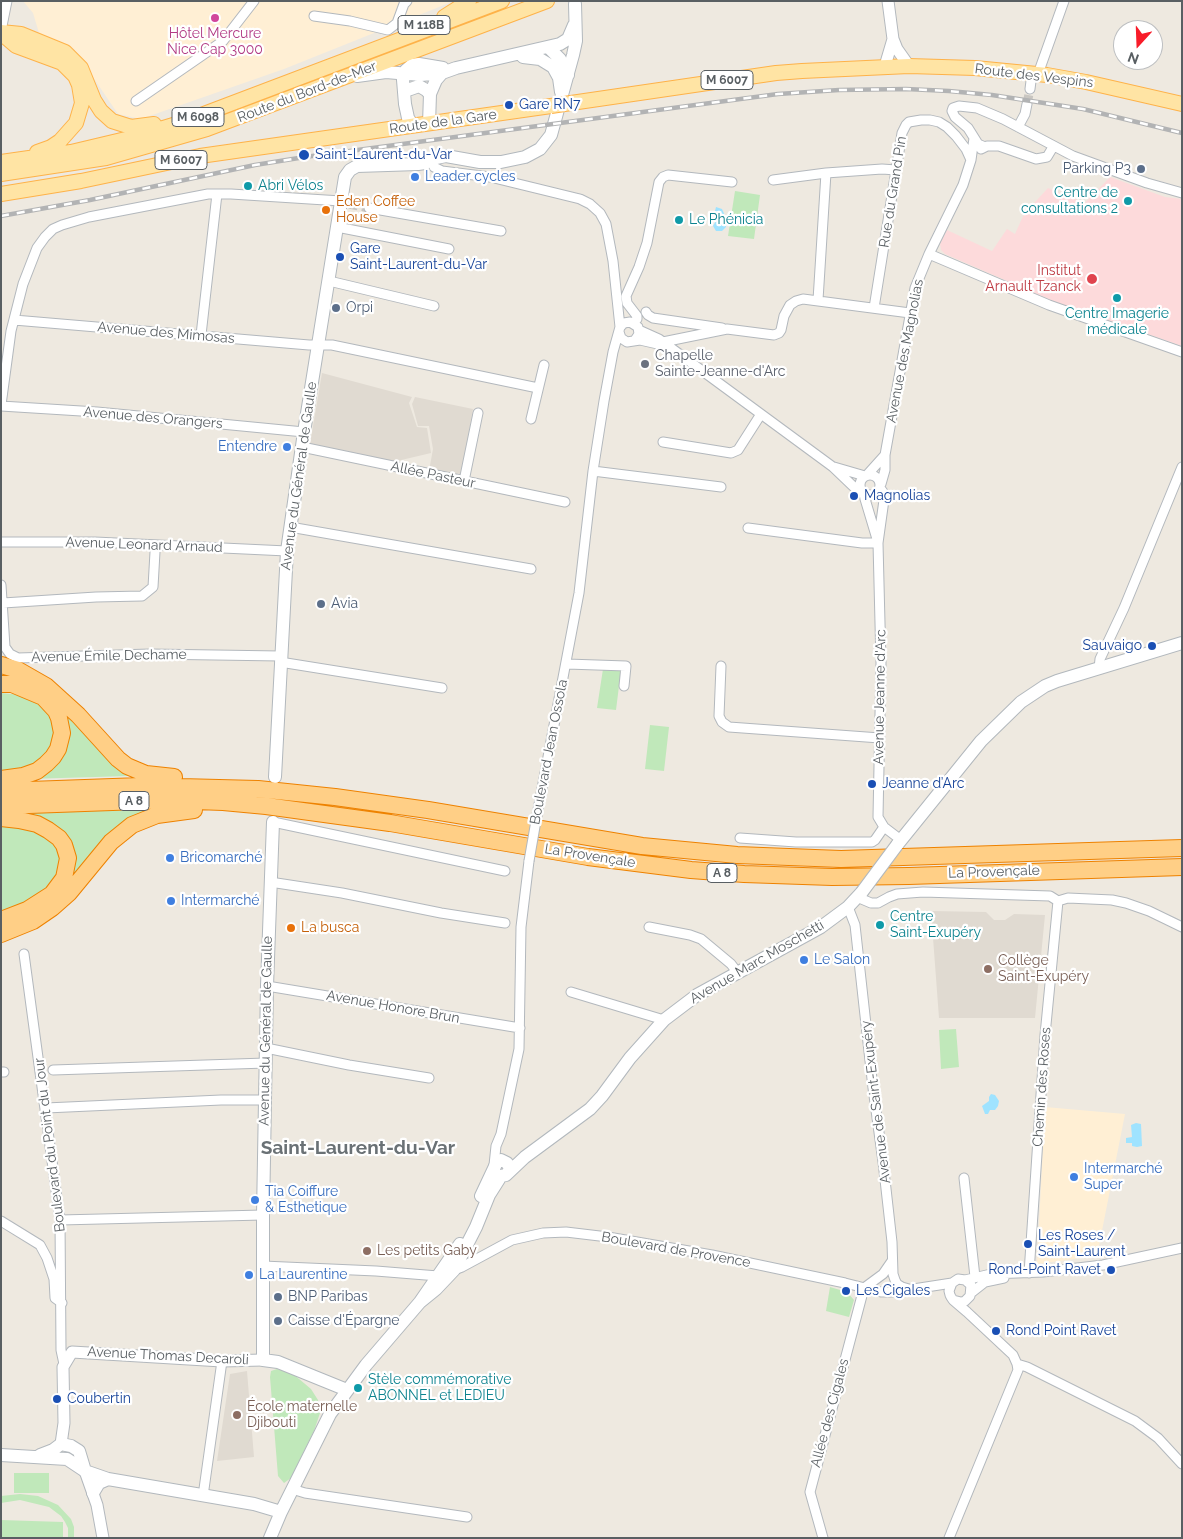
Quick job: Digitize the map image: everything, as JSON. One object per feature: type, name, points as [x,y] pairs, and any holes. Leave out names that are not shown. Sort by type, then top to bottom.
[{"type":"highway","points":[[1,665],[18,670],[46,686],[72,710],[118,759],[136,771],[158,776],[195,779],[258,789]]},
{"type":"highway","points":[[1,779],[23,776],[37,771],[53,757],[58,748],[62,733],[59,718],[50,703],[34,692],[5,683]]},
{"type":"highway","name":"La Provençale","points":[[1,791],[141,786],[258,789],[335,796],[642,846],[737,855],[841,858],[1182,848]]},
{"type":"highway","name":"La Provençale","points":[[1,806],[168,800],[223,802],[390,823],[588,857],[672,868],[789,877],[899,876],[1182,867]]},
{"type":"highway","points":[[1,934],[33,921],[52,908],[69,893],[111,842],[132,825],[145,819],[175,811],[238,810],[266,806]]},
{"type":"highway","points":[[1,818],[28,822],[48,830],[59,838],[64,845],[68,858],[64,878],[52,894],[27,910],[1,920]]},
{"type":"main road","name":"M 118B","points":[[388,45],[401,36],[442,18],[469,1]]},
{"type":"main road","name":"Route du Bord-de-Mer","points":[[5,162],[44,157],[130,138],[200,116],[264,90],[502,1]]},
{"type":"main road","name":"Route du Bord-de-Mer","points":[[1,174],[79,162],[133,151],[207,130],[547,1]]},
{"type":"main road","points":[[431,161],[446,156],[480,162],[514,160],[531,155],[549,139],[566,100],[568,75],[576,40],[575,4]]},
{"type":"main road","points":[[345,77],[386,72],[420,75],[549,48],[566,41],[576,20]]},
{"type":"main road","points":[[1,32],[21,34],[65,52],[81,68],[94,100],[101,111],[112,121],[125,126],[158,123],[264,90]]},
{"type":"main road","points":[[1,32],[16,46],[54,59],[69,68],[79,85],[82,103],[76,123],[60,141],[51,147],[5,162]]},
{"type":"main road","name":"M 118B","points":[[429,124],[430,94],[436,80],[437,70],[428,60],[435,44]]},
{"type":"main road","points":[[549,48],[557,55],[568,75]]},
{"type":"main road","points":[[510,56],[540,59],[551,65],[556,69],[566,100]]},
{"type":"main road","name":"Route des Vespins","points":[[885,66],[975,68],[1035,74],[1086,82],[1182,104]]},
{"type":"main road","name":"Route de la Gare","points":[[2,194],[81,181],[200,156],[551,106],[566,100],[776,73],[885,66]]},
{"type":"main road","points":[[404,74],[403,80],[408,118],[413,126]]},
{"type":"main road","points":[[394,128],[405,98],[419,86],[430,94]]},
{"type":"main road","name":"Avenue du Général de Gaulle","points":[[275,777],[287,551],[337,227],[344,203],[345,177],[350,170],[357,166],[418,164],[431,161]]},
{"type":"main road","name":"Avenue Marc Moschetti","points":[[501,1168],[524,1157],[590,1109],[630,1058],[664,1020],[697,995],[820,927],[848,907],[980,741],[1021,702],[1045,686],[1104,666],[1182,644]]},
{"type":"main road","name":"Avenue du Général de Gaulle","points":[[263,1360],[263,1215],[272,822]]},
{"type":"main road","points":[[270,1538],[330,1414],[366,1365],[420,1302],[463,1240],[501,1168]]},
{"type":"main road","points":[[420,1302],[454,1270],[476,1227],[501,1168]]},
{"type":"main road","points":[[263,1360],[278,1362],[347,1390]]},
{"type":"main road","points":[[61,1444],[67,1459]]},
{"type":"main road","points":[[36,1456],[53,1450],[61,1444],[71,1446],[77,1449],[85,1471]]},
{"type":"main road","points":[[67,1459],[77,1449]]},
{"type":"main road","points":[[1,1456],[36,1456],[67,1459],[85,1471],[108,1479],[254,1504],[281,1512]]},
{"type":"main road","points":[[93,1493],[101,1481],[108,1479]]},
{"type":"street","points":[[1,32],[7,1]]},
{"type":"street","points":[[136,101],[223,41],[254,1]]},
{"type":"street","points":[[314,16],[350,21],[388,30],[397,23],[407,1]]},
{"type":"street","points":[[888,1],[893,39],[909,66]]},
{"type":"street","points":[[1030,89],[1064,1]]},
{"type":"street","points":[[885,66],[893,39]]},
{"type":"street","points":[[1053,147],[1046,157],[1036,159],[999,146],[981,146],[968,128],[953,114],[953,108],[956,106],[977,108],[1003,119],[1073,156],[1139,180],[1182,193]]},
{"type":"street","points":[[1003,119],[1026,109],[1018,127]]},
{"type":"street","name":"Rue du Grand Pin","points":[[874,308],[903,128],[909,122],[921,120],[940,122],[947,127],[966,149],[971,160]]},
{"type":"street","name":"Avenue des Magnolias","points":[[880,486],[886,470],[885,455],[915,288],[929,254],[957,199],[971,160],[974,138]]},
{"type":"street","points":[[971,160],[979,150],[986,146]]},
{"type":"street","name":"Boulevard Jean Ossola","points":[[431,161],[434,167],[442,171],[490,177],[580,199],[590,204],[600,214],[606,224],[618,301],[620,330],[609,371],[593,471],[579,593],[529,861],[521,927],[520,1028],[517,1064],[501,1134],[501,1168]]},
{"type":"street","points":[[773,180],[826,173],[896,170]]},
{"type":"street","points":[[818,300],[826,173]]},
{"type":"street","points":[[634,325],[637,319],[630,309],[626,296],[647,243],[659,182],[668,175],[732,182]]},
{"type":"street","points":[[1,406],[14,320],[23,284],[37,248],[53,229],[90,217],[157,203],[217,194],[344,203]]},
{"type":"street","points":[[201,335],[217,194]]},
{"type":"street","points":[[369,208],[501,231]]},
{"type":"street","points":[[337,227],[449,249]]},
{"type":"street","points":[[929,254],[1048,306],[1182,352]]},
{"type":"street","points":[[329,282],[434,306]]},
{"type":"street","points":[[646,312],[653,318],[774,335],[779,334],[782,330],[784,316],[790,305],[803,299],[910,313]]},
{"type":"street","name":"Boulevard Jean Ossola","points":[[618,301],[634,325]]},
{"type":"street","name":"Avenue des Mimosas","points":[[14,320],[309,345],[332,345],[538,388]]},
{"type":"street","points":[[727,329],[665,344],[631,341],[621,338],[620,330],[624,323],[634,325],[656,337],[665,344],[833,467],[856,489],[873,495],[880,486],[876,476],[833,467]]},
{"type":"street","points":[[631,341],[639,334],[634,325]]},
{"type":"street","name":"Boulevard Jean Ossola","points":[[609,371],[620,348],[631,341]]},
{"type":"street","points":[[531,419],[544,365]]},
{"type":"street","name":"Avenue des Orangers","points":[[1,406],[97,412],[304,432]]},
{"type":"street","points":[[464,481],[478,413]]},
{"type":"street","points":[[663,442],[731,453],[738,450],[761,414]]},
{"type":"street","name":"Allée Pasteur","points":[[302,447],[565,502]]},
{"type":"street","points":[[863,492],[860,483],[885,455]]},
{"type":"street","points":[[1104,666],[1106,648],[1182,467]]},
{"type":"street","points":[[593,471],[721,487]]},
{"type":"street","name":"Avenue Jeanne d'Arc","points":[[880,486],[884,500],[878,543],[880,626],[878,817],[884,827]]},
{"type":"street","name":"Avenue Jeanne d'Arc","points":[[863,492],[878,543]]},
{"type":"street","points":[[290,527],[531,569]]},
{"type":"street","points":[[748,528],[862,543],[878,543]]},
{"type":"street","name":"Avenue Leonard Arnaud","points":[[1,542],[104,542],[287,551]]},
{"type":"street","points":[[3,603],[142,596],[153,587],[155,552]]},
{"type":"street","name":"Avenue Émile Dechame","points":[[1,585],[4,647],[10,654],[18,658],[198,654],[280,659]]},
{"type":"street","points":[[280,659],[442,688]]},
{"type":"street","points":[[566,664],[626,666],[624,686]]},
{"type":"street","points":[[721,666],[719,716],[722,722],[729,727],[880,738]]},
{"type":"street","points":[[272,822],[505,871]]},
{"type":"street","points":[[740,838],[796,842],[872,842],[884,827],[899,843]]},
{"type":"street","points":[[270,882],[342,893],[441,913],[505,923]]},
{"type":"street","points":[[860,894],[871,903],[878,903],[897,894],[923,892],[1050,896],[1058,901],[1068,898],[1112,900],[1149,911],[1182,928]]},
{"type":"street","name":"Chemin des Roses","points":[[1029,1272],[1045,1036],[1058,901]]},
{"type":"street","name":"Avenue de Saint-Exupéry","points":[[848,907],[855,925],[874,1097],[884,1162],[894,1280],[902,1287],[910,1289]]},
{"type":"street","points":[[649,927],[701,939],[731,964],[737,972]]},
{"type":"street","name":"Boulevard du Point du Jour","points":[[24,954],[60,1220],[61,1350],[64,1364],[62,1367],[64,1423],[61,1444]]},
{"type":"street","name":"Avenue Honore Brun","points":[[267,986],[520,1028]]},
{"type":"street","points":[[571,992],[664,1020]]},
{"type":"street","points":[[266,1048],[349,1065],[429,1078]]},
{"type":"street","points":[[54,1070],[266,1063]]},
{"type":"street","points":[[46,1108],[221,1100],[265,1100]]},
{"type":"street","points":[[964,1178],[975,1277]]},
{"type":"street","points":[[60,1220],[263,1215]]},
{"type":"street","points":[[1,1222],[40,1245],[54,1278],[55,1298],[62,1303]]},
{"type":"street","name":"Boulevard de Provence","points":[[438,1276],[454,1270],[512,1240],[543,1233],[566,1232],[608,1237],[712,1256],[888,1292],[952,1283]]},
{"type":"street","points":[[949,1538],[1018,1370],[1013,1355],[952,1297],[949,1286],[958,1279],[965,1280],[1002,1273],[1103,1265],[1182,1248]]},
{"type":"street","points":[[454,1252],[454,1270]]},
{"type":"street","points":[[864,1288],[883,1274],[893,1259]]},
{"type":"street","points":[[263,1266],[438,1276]]},
{"type":"street","points":[[952,1297],[961,1302],[985,1282],[1029,1272]]},
{"type":"street","points":[[965,1280],[970,1286],[970,1296],[976,1320]]},
{"type":"street","name":"Allée des Cigales","points":[[823,1538],[810,1492],[864,1288]]},
{"type":"street","name":"Boulevard de Provence","points":[[921,1288],[944,1292],[952,1297]]},
{"type":"street","points":[[62,1338],[72,1352],[64,1364]]},
{"type":"street","name":"Avenue Thomas Decaroli","points":[[72,1352],[222,1361],[263,1360]]},
{"type":"street","points":[[204,1496],[222,1361]]},
{"type":"street","points":[[1017,1364],[1027,1367],[1135,1421],[1158,1438],[1182,1464]]},
{"type":"street","points":[[85,1471],[97,1505],[102,1538]]},
{"type":"street","points":[[292,1490],[467,1517]]},
{"type":"shaded area","points":[[23,1],[454,1],[284,69],[141,119],[118,114],[74,49],[39,33],[33,13]]},
{"type":"shaded area","name":"Institut Arnault Tzanck","points":[[1110,177],[1165,197],[1182,199],[1182,346],[1053,301],[945,254],[941,250],[940,244],[947,230],[992,251],[1007,229],[1015,234],[1024,214],[1048,188],[1085,203]]},
{"type":"shaded area","points":[[322,373],[412,397],[409,403],[417,427],[427,428],[431,453],[393,462],[310,444]]},
{"type":"shaded area","points":[[415,397],[473,409],[461,477],[429,471],[433,449],[429,426],[418,426],[412,404]]},
{"type":"shaded area","name":"Collège Saint-Exupéry","points":[[931,911],[986,912],[994,920],[1005,920],[1014,914],[1045,915],[1035,1018],[939,1018]]},
{"type":"shaded area","points":[[1045,1107],[1125,1114],[1097,1256],[1037,1264]]},
{"type":"shaded area","name":"École maternelle Djibouti","points":[[247,1371],[254,1457],[217,1461],[230,1374]]},
{"type":"green space","points":[[735,191],[760,195],[754,239],[728,236]]},
{"type":"green space","points":[[603,669],[621,670],[616,710],[597,708]]},
{"type":"green space","points":[[1,670],[37,684],[129,776],[28,779],[45,772],[66,721],[1,676]]},
{"type":"green space","points":[[1,693],[23,695],[39,702],[52,719],[56,738],[40,762],[1,775]]},
{"type":"green space","points":[[650,725],[669,727],[664,771],[645,769]]},
{"type":"green space","points":[[157,809],[71,886],[18,921],[74,862],[19,812]]},
{"type":"green space","points":[[1,824],[33,830],[52,840],[59,852],[61,862],[55,883],[25,904],[1,913]]},
{"type":"green space","points":[[956,1029],[959,1067],[941,1069],[939,1030]]},
{"type":"green space","points":[[830,1287],[847,1292],[854,1300],[849,1317],[826,1311]]},
{"type":"green space","points":[[277,1369],[292,1373],[311,1389],[318,1400],[320,1413],[314,1431],[291,1478],[284,1483],[278,1476],[270,1377],[271,1371]]},
{"type":"green space","points":[[14,1473],[49,1473],[49,1493],[14,1493]]},
{"type":"green space","points":[[20,1494],[38,1496],[58,1505],[71,1519],[74,1527],[74,1538],[68,1538],[68,1528],[65,1522],[61,1516],[49,1507],[20,1500],[1,1503],[1,1496]]},
{"type":"green space","points":[[1,1520],[63,1522],[63,1538],[1,1538]]},
{"type":"water","points":[[716,207],[722,209],[726,218],[726,227],[722,231],[716,231],[713,226],[718,217],[715,211]]},
{"type":"water","points":[[991,1094],[995,1095],[999,1101],[998,1106],[995,1110],[990,1110],[988,1114],[985,1114],[982,1106],[989,1101]]},
{"type":"water","points":[[1141,1124],[1142,1146],[1137,1147],[1132,1146],[1132,1143],[1126,1143],[1126,1138],[1132,1137],[1131,1125]]},
{"type":"tunnel","points":[[1027,104],[1030,89]]},
{"type":"tunnel","points":[[349,204],[369,208]]},
{"type":"railway","points":[[1,216],[90,200],[255,165],[305,157],[778,94],[839,90],[906,89],[992,95],[1083,109],[1182,133]]},
{"type":"place","name":"Hôtel Mercure Nice Cap 3000","points":[[215,18]]},
{"type":"place","name":"Gare RN7","points":[[509,105]]},
{"type":"place","name":"Saint-Laurent-du-Var","points":[[304,155]]},
{"type":"place","name":"Parking P3","points":[[1141,169]]},
{"type":"place","name":"Leader cycles","points":[[415,177]]},
{"type":"place","name":"Abri Vélos","points":[[248,186]]},
{"type":"place","name":"Centre de consultations 2","points":[[1128,201]]},
{"type":"place","name":"Eden Coffee House","points":[[326,210]]},
{"type":"place","name":"Le Phénicia","points":[[679,220]]},
{"type":"place","name":"Gare Saint-Laurent-du-Var","points":[[340,257]]},
{"type":"place","name":"Institut Arnault Tzanck","points":[[1092,279]]},
{"type":"place","name":"Centre Imagerie médicale","points":[[1117,298]]},
{"type":"place","name":"Orpi","points":[[336,308]]},
{"type":"place","name":"Chapelle Sainte-Jeanne-d'Arc","points":[[645,364]]},
{"type":"place","name":"Entendre","points":[[287,447]]},
{"type":"place","name":"Magnolias","points":[[854,496]]},
{"type":"place","name":"Avia","points":[[321,604]]},
{"type":"place","name":"Sauvaigo","points":[[1152,646]]},
{"type":"place","name":"Jeanne d’Arc","points":[[872,784]]},
{"type":"place","name":"Bricomarché","points":[[170,858]]},
{"type":"place","name":"Intermarché","points":[[171,901]]},
{"type":"place","name":"Centre Saint-Exupéry","points":[[880,925]]},
{"type":"place","name":"La busca","points":[[291,928]]},
{"type":"place","name":"Le Salon","points":[[804,960]]},
{"type":"place","name":"Collège Saint-Exupéry","points":[[988,969]]},
{"type":"place","name":"Intermarché Super","points":[[1074,1177]]},
{"type":"place","name":"Tia Coiffure & Esthetique","points":[[255,1200]]},
{"type":"place","name":"Les Roses / Saint-Laurent","points":[[1028,1244]]},
{"type":"place","name":"Les petits Gaby","points":[[367,1251]]},
{"type":"place","name":"Rond-Point Ravet","points":[[1111,1270]]},
{"type":"place","name":"La Laurentine","points":[[249,1275]]},
{"type":"place","name":"Les Cigales","points":[[846,1291]]},
{"type":"place","name":"BNP Paribas","points":[[278,1297]]},
{"type":"place","name":"Caisse d'Épargne","points":[[278,1321]]},
{"type":"place","name":"Rond Point Ravet","points":[[996,1331]]},
{"type":"place","name":"Stèle commémorative ABONNEL et LEDIEU","points":[[358,1388]]},
{"type":"place","name":"Coubertin","points":[[57,1399]]},
{"type":"place","name":"École maternelle Djibouti","points":[[237,1415]]},
{"type":"district","name":"Saint-Laurent-du-Var","points":[[358,1148]]}]
